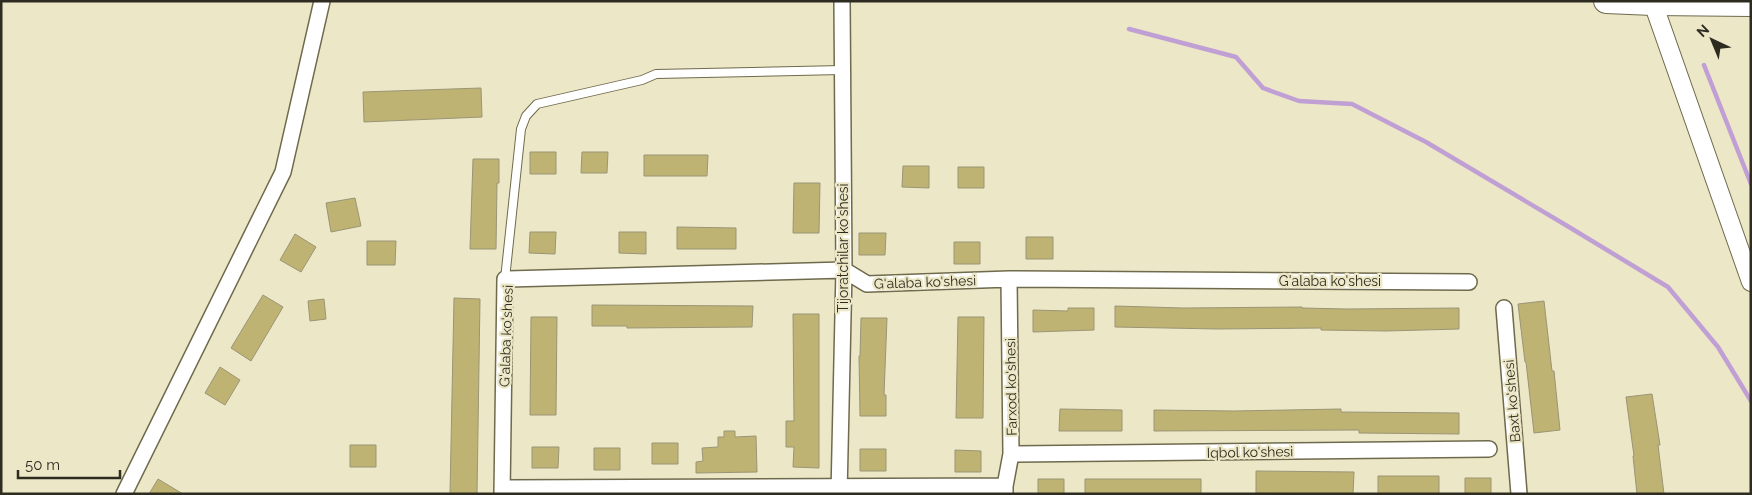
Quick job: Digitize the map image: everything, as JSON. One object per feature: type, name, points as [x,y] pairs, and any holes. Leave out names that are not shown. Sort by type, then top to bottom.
[{"type":"highway","points":[[1606,1],[1653,4],[1751,4]]},
{"type":"street","points":[[124,494],[283,172],[322,1]]},
{"type":"street","name":"Tijoratchilar ko'shesi","points":[[839,490],[844,270],[842,1]]},
{"type":"street","points":[[1653,4],[1751,282]]},
{"type":"street","name":"G'alaba ko'shesi","points":[[1005,490],[502,491],[505,279],[844,270],[867,284],[1010,280],[1469,282]]},
{"type":"street","name":"Farxod ko'shesi","points":[[1005,490],[1012,454],[1010,280]]},
{"type":"street","name":"Baxt ko'shesi","points":[[1504,308],[1519,494]]},
{"type":"street","name":"Iqbol ko'shesi","points":[[1012,454],[1489,449]]},
{"type":"lane","points":[[505,279],[521,129],[526,116],[537,104],[642,80],[656,74],[842,70]]},
{"type":"building","points":[[481,88],[482,117],[364,122],[363,92]]},
{"type":"building","points":[[530,152],[556,152],[556,174],[530,174]]},
{"type":"building","points":[[582,152],[608,152],[607,173],[581,173]]},
{"type":"building","points":[[644,155],[708,155],[707,176],[644,176]]},
{"type":"building","points":[[473,159],[499,159],[496,249],[470,249]]},
{"type":"building","points":[[903,166],[929,166],[929,188],[902,187]]},
{"type":"building","points":[[958,167],[984,167],[984,188],[958,188]]},
{"type":"building","points":[[794,183],[820,183],[819,233],[793,233]]},
{"type":"building","points":[[355,198],[361,226],[331,232],[326,203]]},
{"type":"building","points":[[677,227],[736,228],[736,249],[677,249]]},
{"type":"building","points":[[530,232],[556,232],[555,254],[529,253]]},
{"type":"building","points":[[619,232],[646,232],[646,254],[619,253]]},
{"type":"building","points":[[859,233],[886,233],[885,255],[859,255]]},
{"type":"building","points":[[295,234],[316,247],[301,272],[280,260]]},
{"type":"building","points":[[1026,237],[1053,237],[1053,259],[1026,259]]},
{"type":"building","points":[[367,241],[396,241],[395,265],[367,265]]},
{"type":"building","points":[[954,242],[980,242],[980,264],[954,264]]},
{"type":"building","points":[[263,295],[283,307],[251,361],[231,348]]},
{"type":"building","points":[[454,298],[480,299],[477,494],[450,494]]},
{"type":"building","points":[[324,299],[326,319],[310,321],[308,301]]},
{"type":"building","points":[[1544,301],[1560,430],[1534,433],[1518,304]]},
{"type":"building","points":[[592,305],[753,306],[752,327],[627,328],[627,326],[592,326]]},
{"type":"building","points":[[1115,306],[1347,309],[1459,308],[1459,329],[1386,331],[1321,330],[1321,328],[1115,327]]},
{"type":"building","points":[[1068,308],[1094,308],[1094,330],[1033,332],[1033,310],[1068,311]]},
{"type":"building","points":[[793,314],[819,314],[819,468],[793,467],[794,447],[786,447],[786,421],[794,421]]},
{"type":"building","points":[[531,317],[557,317],[556,415],[530,415]]},
{"type":"building","points":[[958,317],[984,317],[983,418],[956,418]]},
{"type":"building","points":[[861,318],[887,318],[884,395],[886,395],[886,416],[860,416],[859,356]]},
{"type":"building","points":[[220,367],[240,380],[225,405],[205,393]]},
{"type":"building","points":[[1652,394],[1660,445],[1658,445],[1664,494],[1637,494],[1626,397]]},
{"type":"building","points":[[1060,409],[1122,410],[1122,431],[1059,431]]},
{"type":"building","points":[[1341,409],[1341,412],[1459,413],[1459,434],[1359,433],[1359,430],[1154,431],[1154,410]]},
{"type":"building","points":[[724,431],[735,431],[735,437],[756,436],[757,472],[696,473],[696,462],[703,461],[702,448],[718,447],[718,437],[724,437]]},
{"type":"building","points":[[652,443],[678,443],[678,464],[652,464]]},
{"type":"building","points":[[350,445],[376,445],[376,467],[350,467]]},
{"type":"building","points":[[532,447],[559,447],[558,468],[532,468]]},
{"type":"building","points":[[594,448],[620,448],[620,470],[594,470]]},
{"type":"building","points":[[860,449],[886,449],[886,471],[860,471]]},
{"type":"building","points":[[955,450],[981,451],[981,472],[955,472]]},
{"type":"building","points":[[1256,471],[1354,472],[1353,494],[1256,493]]},
{"type":"building","points":[[1378,476],[1439,476],[1439,494],[1378,494]]},
{"type":"building","points":[[1465,478],[1491,478],[1491,494],[1465,494]]},
{"type":"building","points":[[158,479],[183,494],[149,494]]},
{"type":"building","points":[[1038,479],[1064,479],[1064,494],[1038,494]]},
{"type":"building","points":[[1085,479],[1201,479],[1201,494],[1085,494]]},
{"type":"waterway","points":[[1129,29],[1236,57],[1263,88],[1299,101],[1352,104],[1426,142],[1569,227],[1668,287],[1718,347],[1751,401]]},
{"type":"waterway","points":[[1704,65],[1751,184]]}]
